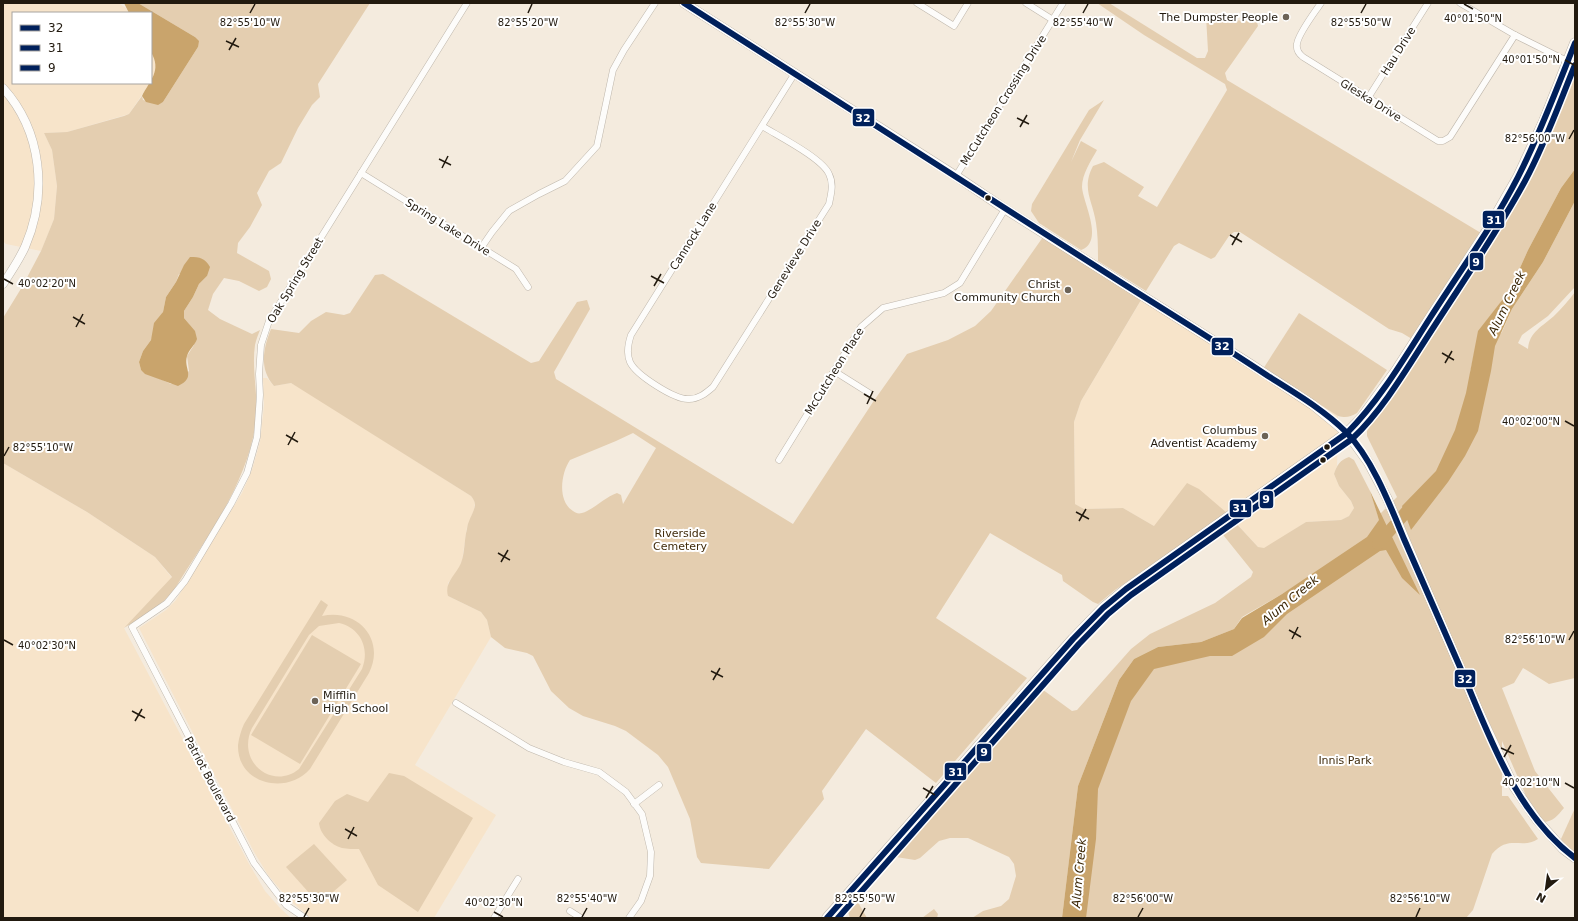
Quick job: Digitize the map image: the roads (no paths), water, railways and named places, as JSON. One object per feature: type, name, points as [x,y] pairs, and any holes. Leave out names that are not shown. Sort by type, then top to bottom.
[{"type":"main road","points":[[684,3],[1252,365],[1313,405],[1347,432],[1359,448],[1387,498],[1476,705],[1514,787],[1537,820],[1564,849],[1575,858]]},
{"type":"main road","points":[[827,918],[1068,645],[1103,608],[1145,574],[1239,511],[1347,432],[1361,419],[1396,371],[1499,211],[1518,178],[1544,122],[1575,43]]},
{"type":"street","name":"Oak Spring Street","points":[[132,627],[167,603],[185,581],[231,504],[247,473],[257,437],[260,395],[260,345],[269,321],[467,3]]},
{"type":"street","points":[[481,248],[492,232],[510,211],[565,181],[597,146],[613,70],[624,50],[655,3]]},
{"type":"street","points":[[917,3],[954,26],[968,3]]},
{"type":"street","points":[[1026,3],[1053,20]]},
{"type":"street","name":"McCutcheon Crossing Drive","points":[[956,176],[1063,3]]},
{"type":"street","name":"Gleska Drive","points":[[1321,3],[1299,38],[1297,49],[1303,58],[1438,141],[1443,141],[1450,137],[1515,35]]},
{"type":"street","name":"Hau Drive","points":[[1368,98],[1428,3]]},
{"type":"street","points":[[1460,3],[1515,35],[1567,61]]},
{"type":"street","name":"Cannock Lane","points":[[688,399],[675,396],[639,373],[630,362],[627,349],[631,335],[795,73]]},
{"type":"street","points":[[3,88],[19,109],[27,126],[35,148],[39,187],[33,226],[25,247],[3,284]]},
{"type":"street","name":"Genevieve Drive","points":[[688,399],[702,396],[713,387],[829,204],[833,189],[829,174],[819,162],[762,126]]},
{"type":"street","name":"Spring Lake Drive","points":[[361,173],[516,270],[528,287]]},
{"type":"street","name":"McCutcheon Place","points":[[779,460],[861,326],[883,308],[944,293],[960,283],[1005,209]]},
{"type":"street","points":[[834,371],[869,393]]},
{"type":"street","name":"Patriot Boulevard","points":[[132,627],[254,863],[286,905],[305,918]]},
{"type":"street","points":[[456,703],[530,748],[564,762],[599,772],[626,792],[642,814],[651,852],[650,876],[641,901],[629,918]]},
{"type":"street","points":[[634,804],[659,785]]},
{"type":"street","points":[[494,918],[518,880]]},
{"type":"street","points":[[570,911],[581,918]]},
{"type":"water","points":[[124,3],[138,3],[195,37],[199,41],[198,47],[163,102],[158,105],[146,102],[142,96],[149,84],[152,84],[155,70],[152,54],[152,12],[128,12]]},
{"type":"water","points":[[1575,169],[1575,201],[1543,262],[1512,309],[1495,346],[1478,431],[1465,456],[1448,482],[1411,530],[1402,506],[1436,471],[1455,430],[1466,393],[1478,331],[1510,290],[1528,250],[1561,188]]},
{"type":"water","points":[[190,257],[202,259],[210,267],[207,276],[199,284],[184,311],[184,318],[195,331],[197,339],[187,356],[187,379],[184,383],[178,386],[145,374],[141,370],[139,362],[143,351],[151,340],[154,323],[163,312],[166,297]]},
{"type":"water","points":[[1370,491],[1420,595],[1402,578],[1386,550],[1380,551],[1287,614],[1264,637],[1232,656],[1210,656],[1154,669],[1131,701],[1098,789],[1096,839],[1086,918],[1062,918],[1078,786],[1119,680],[1134,659],[1158,647],[1201,642],[1234,629],[1242,618],[1282,594],[1367,537],[1379,520]]},
{"type":"waterway","name":"Alum Creek","points":[[1378,544],[1415,502]]},
{"type":"place","name":"The Dumpster People","points":[[1286,17]]},
{"type":"place","name":"Christ Community Church","points":[[1068,290]]},
{"type":"place","name":"Columbus Adventist Academy","points":[[1265,436]]},
{"type":"place","name":"Mifflin High School","points":[[315,701]]},
{"type":"park label","name":"Riverside Cemetery","points":[[680,539]]},
{"type":"park label","name":"Innis Park","points":[[1345,760]]}]
